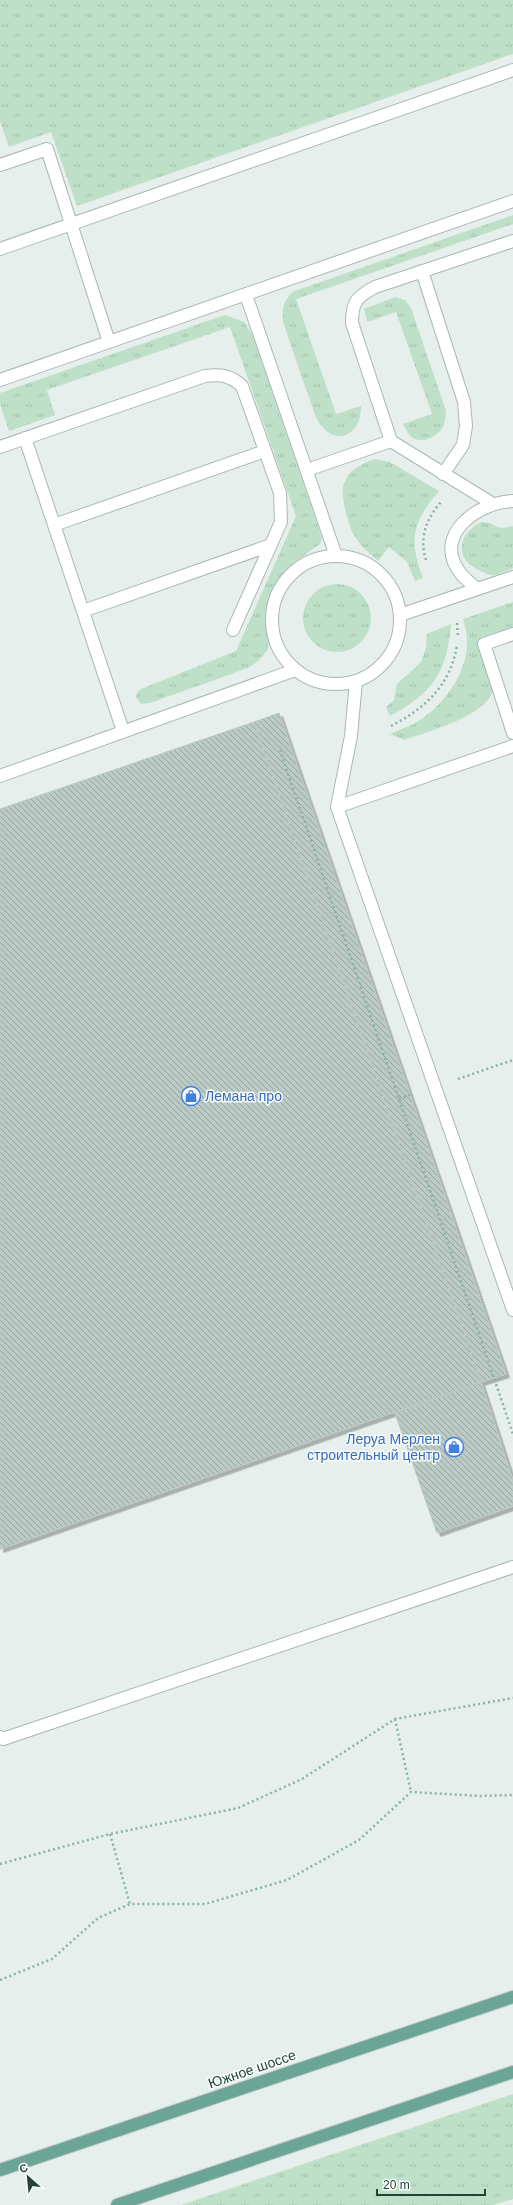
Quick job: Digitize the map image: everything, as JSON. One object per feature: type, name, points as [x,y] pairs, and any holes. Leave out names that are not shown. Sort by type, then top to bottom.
[{"type":"main road","name":"Южное шоссе","points":[[0,2170],[513,1997]]},
{"type":"main road","points":[[117,2205],[513,2072]]},
{"type":"lane","points":[[0,249],[513,70]]},
{"type":"lane","points":[[0,165],[46,149],[109,342]]},
{"type":"lane","points":[[0,380],[513,201]]},
{"type":"lane","points":[[493,504],[391,441],[352,323],[352,308],[360,295],[375,287],[513,240]]},
{"type":"lane","points":[[422,271],[465,410],[466,426],[463,445],[443,474]]},
{"type":"lane","points":[[246,295],[336,556]]},
{"type":"lane","points":[[0,447],[205,376],[221,374],[235,378],[242,386],[280,493],[282,508],[281,522],[233,630]]},
{"type":"lane","points":[[25,438],[123,732]]},
{"type":"lane","points":[[307,470],[391,441]]},
{"type":"lane","points":[[54,525],[265,451]]},
{"type":"lane","points":[[477,589],[460,574],[452,555],[453,537],[463,520],[483,507],[513,501]]},
{"type":"lane","points":[[83,611],[271,545]]},
{"type":"lane","points":[[326,556],[347,556],[367,563],[384,576],[395,595],[400,615],[398,636],[389,656],[375,671],[356,681],[335,684],[314,680],[295,670],[281,654],[273,634],[272,613],[277,593],[289,575],[306,562],[326,556]]},
{"type":"lane","points":[[400,615],[513,576]]},
{"type":"lane","points":[[513,634],[484,644],[513,733]]},
{"type":"lane","points":[[0,776],[295,670]]},
{"type":"lane","points":[[356,681],[351,736],[337,807],[513,1310]]},
{"type":"lane","points":[[337,807],[513,746]]},
{"type":"lane","points":[[0,1737],[3,1739],[513,1567]]},
{"type":"path","points":[[392,726],[423,707],[449,676],[456,654],[458,637],[457,621]]},
{"type":"path","points":[[280,750],[513,1434]]},
{"type":"path","points":[[0,1864],[110,1834],[238,1808],[302,1779],[395,1719],[513,1698]]},
{"type":"path","points":[[395,1719],[411,1792]]},
{"type":"path","points":[[0,1980],[52,1959],[98,1918],[130,1904],[205,1904],[287,1880],[359,1840],[411,1792],[480,1796],[513,1795]]},
{"type":"path","points":[[110,1834],[130,1904]]},
{"type":"green space","points":[[0,0],[513,0],[513,54],[77,206],[51,132],[9,147],[0,121]]},
{"type":"green space","points":[[513,215],[513,224],[296,299],[336,414],[361,406],[357,425],[346,435],[332,435],[325,430],[315,414],[283,322],[284,306],[292,292]]},
{"type":"green space","points":[[395,297],[405,300],[411,308],[446,411],[445,422],[442,428],[428,439],[419,440],[413,438],[403,424],[432,414],[396,312],[367,322],[364,309]]},
{"type":"green space","points":[[225,315],[244,322],[252,334],[322,538],[320,544],[293,563],[280,578],[272,594],[268,610],[269,641],[267,651],[259,660],[248,668],[150,703],[141,704],[136,697],[137,693],[141,689],[236,651],[296,516],[230,327],[47,390],[55,415],[9,431],[0,404],[0,393]]},
{"type":"green space","points":[[375,459],[390,462],[439,491],[423,512],[416,532],[416,553],[418,565],[423,578],[415,581],[407,562],[389,547],[378,561],[360,544],[349,524],[343,493],[346,478],[357,468]]},
{"type":"green space","points":[[482,522],[487,522],[502,528],[513,526],[513,568],[491,575],[472,566],[466,560],[462,554],[463,539],[467,533]]},
{"type":"green space","points":[[337,584],[350,587],[361,594],[368,605],[371,618],[368,631],[361,642],[350,649],[337,652],[324,649],[313,642],[306,631],[303,618],[306,605],[313,594],[324,587]]},
{"type":"green space","points":[[513,602],[513,630],[477,642],[491,678],[493,688],[490,697],[482,706],[456,721],[404,740],[390,734],[425,716],[444,699],[452,688],[464,664],[466,652],[467,635],[463,619]]},
{"type":"green space","points":[[451,624],[446,655],[435,679],[417,699],[390,716],[386,707],[394,700],[397,684],[421,662],[426,648],[427,634]]},
{"type":"green space","points":[[513,2094],[513,2199],[493,2205],[181,2205]]},
{"type":"building","points":[[279,713],[506,1374],[481,1382],[254,722]]},
{"type":"building","name":"Лемана про","points":[[254,722],[481,1382],[0,1549],[0,809]]},
{"type":"building","name":"Леруа Мерлен строительный центр","points":[[481,1382],[513,1481],[513,1506],[437,1533],[395,1413]]},
{"type":"place","name":"Лемана про","points":[[191,1096]]},
{"type":"place","name":"Леруа Мерлен строительный центр","points":[[454,1447]]}]
